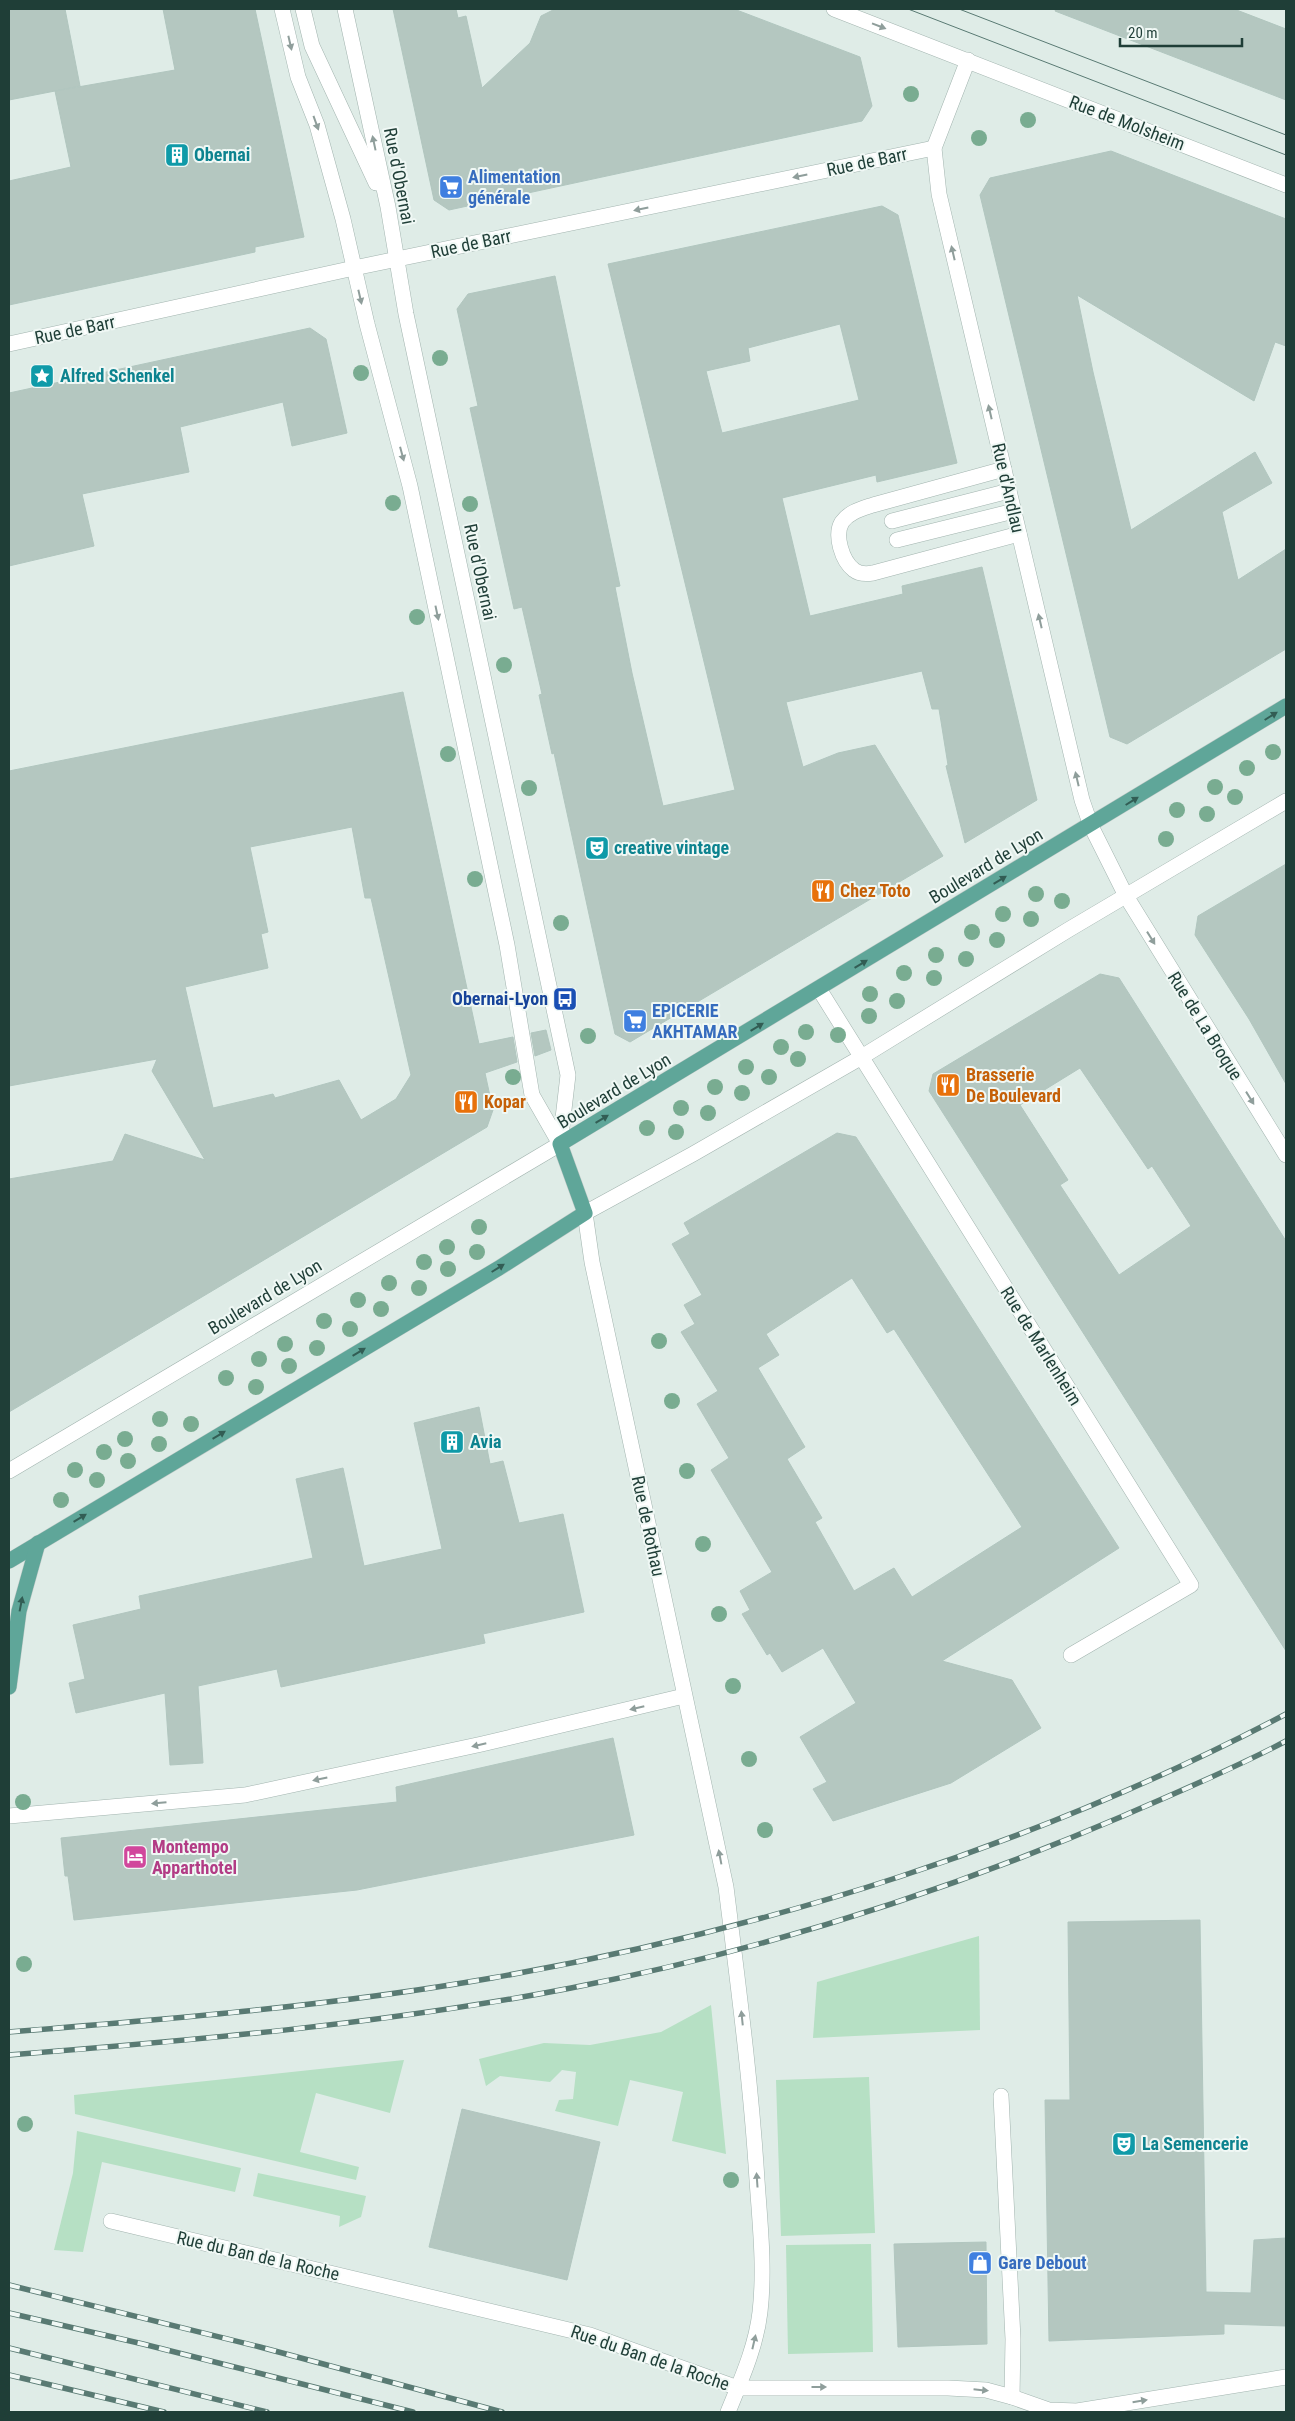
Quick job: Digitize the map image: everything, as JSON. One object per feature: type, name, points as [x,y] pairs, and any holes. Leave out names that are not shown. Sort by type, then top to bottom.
[{"type":"main road","name":"Boulevard de Lyon","points":[[560,1144],[1091,826],[1286,706]]},
{"type":"main road","name":"Rue d'Obernai","points":[[560,1144],[585,1213]]},
{"type":"main road","points":[[9,1561],[499,1268],[585,1213]]},
{"type":"main road","points":[[9,1686],[20,1611],[38,1543]]},
{"type":"street","name":"Rue d'Obernai","points":[[282,9],[298,77],[317,125],[410,486],[507,945],[532,1095],[560,1144]]},
{"type":"street","points":[[303,9],[312,46],[388,207]]},
{"type":"street","name":"Rue d'Obernai","points":[[345,9],[388,207],[408,324],[568,1076],[560,1144]]},
{"type":"street","name":"Rue de Molsheim","points":[[834,9],[1286,185]]},
{"type":"street","points":[[934,148],[968,60]]},
{"type":"street","name":"Rue de Barr","points":[[9,344],[396,259],[934,148]]},
{"type":"street","name":"Rue d'Andlau","points":[[934,148],[939,194],[1082,800],[1091,826],[1126,896]]},
{"type":"street","points":[[1004,470],[852,512],[842,523],[838,534],[841,547],[846,560],[854,570],[865,574],[1019,534]]},
{"type":"street","points":[[892,521],[1009,491]]},
{"type":"street","points":[[897,540],[1014,511]]},
{"type":"street","points":[[585,1213],[694,1154],[860,1058],[1286,801]]},
{"type":"street","name":"Rue de La Broque","points":[[1126,896],[1286,1155]]},
{"type":"street","name":"Rue de Marlenheim","points":[[819,989],[860,1058],[1191,1586],[1071,1656]]},
{"type":"street","name":"Boulevard de Lyon","points":[[9,1471],[560,1144]]},
{"type":"street","name":"Rue de Rothau","points":[[585,1213],[592,1262],[726,1887],[754,2133],[763,2274],[760,2314],[752,2350],[738,2388]]},
{"type":"street","points":[[9,1816],[245,1795],[482,1744],[684,1696]]},
{"type":"street","points":[[1001,2096],[1013,2339],[1012,2397]]},
{"type":"street","name":"Rue du Ban de la Roche","points":[[110,2221],[590,2335],[738,2388],[948,2388],[986,2390],[1049,2410],[1077,2411],[1286,2377]]},
{"type":"street","points":[[728,2412],[738,2388]]},
{"type":"green space","points":[[979,1936],[980,2030],[813,2038],[817,1982]]},
{"type":"green space","points":[[711,2005],[726,2154],[672,2141],[683,2092],[630,2080],[618,2126],[555,2111],[559,2100],[573,2099],[576,2072],[562,2070],[550,2082],[500,2076],[486,2086],[479,2059],[544,2043],[590,2045],[661,2032]]},
{"type":"green space","points":[[404,2060],[390,2113],[316,2093],[300,2152],[359,2167],[356,2180],[75,2114],[74,2095]]},
{"type":"green space","points":[[869,2077],[875,2233],[781,2236],[776,2080]]},
{"type":"green space","points":[[77,2131],[241,2168],[235,2192],[102,2162],[83,2252],[54,2250],[73,2173]]},
{"type":"green space","points":[[258,2173],[366,2196],[361,2217],[339,2227],[340,2216],[253,2196]]},
{"type":"green space","points":[[871,2244],[873,2352],[788,2354],[786,2245]]},
{"type":"building","points":[[9,9],[65,9],[80,86],[9,100]]},
{"type":"building","name":"Obernai","points":[[163,9],[255,9],[304,237],[255,247],[255,252],[9,305],[9,181],[71,167],[55,91],[175,70]]},
{"type":"building","points":[[393,9],[456,9],[458,18],[466,16],[482,88],[530,43],[541,16],[555,9],[734,9],[860,57],[872,106],[862,121],[449,210],[434,200]]},
{"type":"building","points":[[1056,9],[1234,9],[1286,29],[1286,100],[1055,11]]},
{"type":"building","points":[[1111,151],[1286,219],[1286,346],[1275,342],[1254,401],[1077,295],[1093,372],[1131,530],[1255,452],[1272,483],[1222,512],[1238,580],[1286,549],[1286,649],[1127,744],[1110,737],[980,195],[990,178]]},
{"type":"building","points":[[882,206],[898,215],[957,463],[877,482],[876,475],[782,498],[810,616],[903,594],[902,586],[982,567],[1037,800],[965,843],[946,766],[948,765],[939,709],[932,709],[922,671],[786,702],[803,767],[838,753],[875,745],[943,856],[630,1042],[615,1034],[554,753],[552,754],[539,695],[542,694],[522,607],[514,609],[470,408],[478,406],[457,309],[468,294],[555,276],[620,586],[615,587],[632,673],[663,806],[735,790],[608,264]],"holes":[[[840,324],[859,400],[722,433],[706,371],[750,361],[748,348]]]},
{"type":"building","points":[[310,328],[326,339],[347,433],[292,446],[283,402],[180,427],[189,472],[82,494],[94,546],[9,566],[9,393]]},
{"type":"building","points":[[403,692],[479,1044],[513,1037],[517,1062],[485,1073],[493,1110],[487,1127],[9,1412],[9,1179],[113,1161],[125,1134],[205,1160],[152,1071],[157,1059],[9,1086],[9,771]],"holes":[[[352,827],[365,898],[371,898],[411,1075],[396,1099],[361,1120],[339,1080],[275,1098],[273,1094],[213,1108],[185,987],[268,968],[261,934],[268,932],[250,847]]]},
{"type":"building","points":[[1286,864],[1286,1084],[1249,1019],[1195,935],[1198,916]]},
{"type":"building","points":[[1100,974],[1119,978],[1286,1241],[1286,1651],[929,1091],[933,1074]],"holes":[[[1080,1068],[1148,1169],[1152,1166],[1191,1226],[1119,1275],[1060,1185],[1068,1180],[1020,1105]]]},
{"type":"building","points":[[546,1030],[551,1050],[535,1056],[531,1033]]},
{"type":"building","points":[[837,1133],[856,1137],[1119,1548],[942,1661],[1012,1680],[1041,1728],[951,1783],[833,1821],[813,1789],[827,1782],[800,1737],[856,1703],[823,1648],[782,1672],[770,1653],[767,1655],[742,1614],[750,1610],[740,1591],[772,1572],[711,1470],[729,1458],[697,1404],[718,1391],[681,1332],[695,1324],[684,1305],[702,1295],[672,1244],[690,1234],[684,1223]],"holes":[[[852,1278],[887,1333],[894,1329],[1022,1527],[912,1597],[894,1568],[854,1591],[815,1522],[822,1518],[787,1459],[805,1447],[758,1368],[779,1355],[766,1334]]]},
{"type":"building","points":[[479,1407],[490,1464],[503,1461],[519,1523],[563,1514],[584,1612],[483,1634],[485,1643],[281,1687],[277,1669],[198,1686],[203,1763],[170,1765],[165,1693],[76,1713],[69,1683],[85,1679],[73,1625],[141,1609],[139,1596],[313,1558],[296,1479],[343,1468],[364,1566],[442,1549],[414,1423]]},
{"type":"building","points":[[613,1738],[634,1835],[357,1890],[74,1920],[68,1876],[65,1876],[61,1838],[397,1802],[396,1787]]},
{"type":"building","name":"La Semencerie","points":[[1200,1920],[1206,2292],[1251,2293],[1254,2240],[1286,2238],[1286,2326],[1224,2324],[1224,2334],[1049,2341],[1045,2100],[1070,2100],[1068,1922]]},
{"type":"building","points":[[462,2109],[600,2142],[567,2280],[429,2247]]},
{"type":"building","points":[[986,2242],[987,2344],[898,2347],[894,2244]]},
{"type":"tram line","points":[[908,9],[1286,155]]},
{"type":"tram line","points":[[959,9],[1286,135]]},
{"type":"railway","points":[[9,2032],[190,2017],[432,1988],[595,1958],[697,1935],[799,1908],[900,1877],[999,1842],[1096,1803],[1192,1761],[1286,1714]]},
{"type":"railway","points":[[9,2055],[220,2037],[431,2012],[571,1988],[712,1956],[851,1917],[989,1870],[1123,1816],[1226,1771],[1286,1741]]},
{"type":"railway","points":[[9,2285],[260,2347],[502,2412]]},
{"type":"railway","points":[[9,2313],[143,2344],[413,2412]]},
{"type":"railway","points":[[9,2348],[267,2412]]},
{"type":"railway","points":[[9,2375],[164,2412]]},
{"type":"place","name":"Obernai","points":[[177,155]]},
{"type":"place","name":"Alimentation générale","points":[[451,187]]},
{"type":"place","name":"Alfred Schenkel","points":[[42,376]]},
{"type":"place","name":"creative vintage","points":[[597,848]]},
{"type":"place","name":"Chez Toto","points":[[823,891]]},
{"type":"place","name":"Obernai-Lyon","points":[[565,999]]},
{"type":"place","name":"EPICERIE AKHTAMAR","points":[[635,1021]]},
{"type":"place","name":"Brasserie De Boulevard","points":[[948,1085]]},
{"type":"place","name":"Kopar","points":[[466,1102]]},
{"type":"place","name":"Avia","points":[[452,1442]]},
{"type":"place","name":"Montempo Apparthotel","points":[[135,1857]]},
{"type":"place","name":"La Semencerie","points":[[1124,2144]]},
{"type":"place","name":"Gare Debout","points":[[980,2263]]}]
